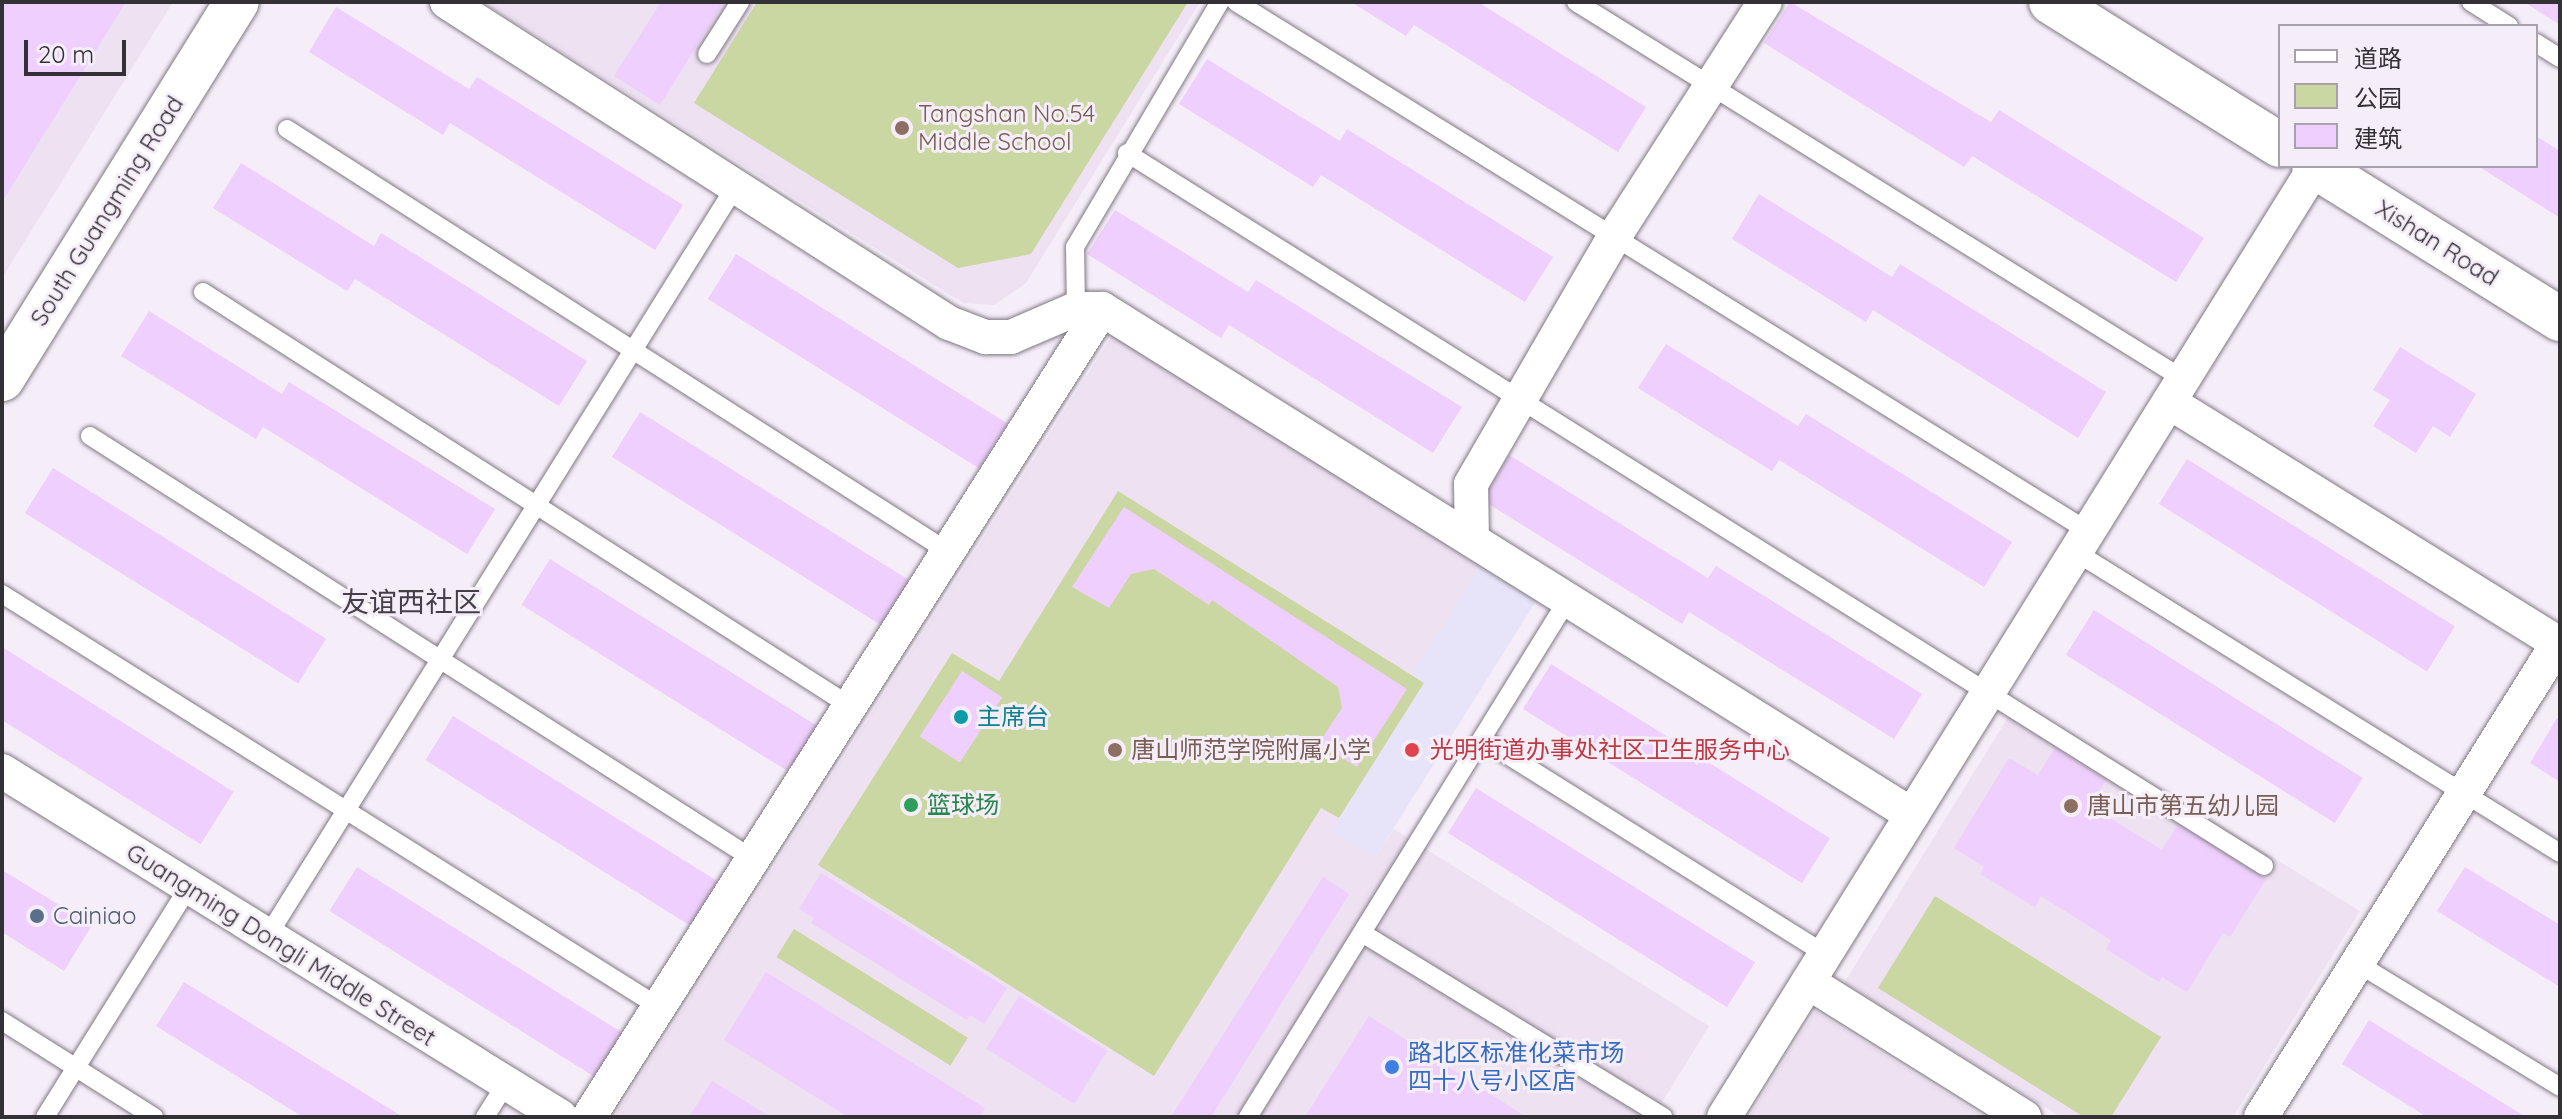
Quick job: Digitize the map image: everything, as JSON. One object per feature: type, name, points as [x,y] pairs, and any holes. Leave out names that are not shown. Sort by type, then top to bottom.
[{"type":"street","name":"South Guangming Road","points":[[2,379],[237,2]]},
{"type":"street","points":[[447,2],[949,323],[974,332],[1011,337],[1089,309]]},
{"type":"street","points":[[1472,540],[1471,484],[1518,397],[1614,237],[1765,2]]},
{"type":"street","points":[[2051,2],[2278,144]]},
{"type":"street","points":[[1724,1117],[2313,168]]},
{"type":"street","name":"Xishan Road","points":[[2317,168],[2560,319]]},
{"type":"street","points":[[1089,309],[1568,599],[1912,815]]},
{"type":"street","points":[[589,1117],[947,551],[1089,309]]},
{"type":"street","points":[[2176,390],[2559,644],[2264,1116]]},
{"type":"street","name":"Guangming Dongli Middle Street","points":[[2,771],[561,1117]]},
{"type":"street","points":[[1817,968],[2024,1117]]},
{"type":"lane","points":[[707,54],[740,2]]},
{"type":"lane","points":[[1089,309],[1075,247],[1127,153],[1220,2]]},
{"type":"lane","points":[[1236,2],[1614,237],[2560,853]]},
{"type":"lane","points":[[1576,2],[1711,85],[2176,390]]},
{"type":"lane","points":[[2471,2],[2506,24]]},
{"type":"lane","points":[[2538,44],[2560,58]]},
{"type":"lane","points":[[287,129],[947,551]]},
{"type":"lane","points":[[1127,153],[1989,690],[2264,866]]},
{"type":"lane","points":[[267,937],[735,187]]},
{"type":"lane","points":[[203,292],[850,706]]},
{"type":"lane","points":[[90,436],[753,859]]},
{"type":"lane","points":[[2,594],[659,1007]]},
{"type":"lane","points":[[1248,1117],[1568,599]]},
{"type":"lane","points":[[1482,739],[1817,968]]},
{"type":"lane","points":[[45,1117],[188,888]]},
{"type":"lane","points":[[1362,933],[1663,1117]]},
{"type":"lane","points":[[2357,963],[2560,1087]]},
{"type":"lane","points":[[2,1021],[154,1117]]},
{"type":"lane","points":[[485,1117],[506,1084]]},
{"type":"shaded area","points":[[2,2],[173,2],[2,278]]},
{"type":"shaded area","name":"Tangshan No.54 Middle School","points":[[482,2],[1200,2],[1026,283],[994,305],[963,303]]},
{"type":"shaded area","name":"唐山师范学院附属小学","points":[[1114,333],[1480,566],[1412,675],[1424,683],[1331,832],[1375,858],[1394,829],[1709,1026],[1653,1117],[614,1117]]},
{"type":"shaded area","name":"光明街道办事处社区卫生服务中心","points":[[1480,566],[1536,601],[1375,858],[1331,832],[1424,683],[1412,675]]},
{"type":"shaded area","name":"唐山市第五幼儿园","points":[[2018,701],[2360,911],[2233,1117],[2061,1117],[1844,983]]},
{"type":"shaded area","points":[[1815,1011],[1984,1117],[1749,1117]]},
{"type":"green space","name":"Tangshan No.54 Middle School","points":[[757,2],[1188,2],[1031,254],[958,268],[694,103]]},
{"type":"green space","points":[[1118,491],[1424,683],[1339,818],[1321,808],[1154,1076],[818,865],[952,653],[999,681]]},
{"type":"green space","points":[[1935,896],[2161,1037],[2111,1117],[2084,1117],[1878,988]]},
{"type":"green space","points":[[794,929],[968,1038],[950,1066],[777,957]]},
{"type":"building","points":[[2,2],[126,2],[2,202]]},
{"type":"building","points":[[661,2],[724,2],[660,105],[614,76]]},
{"type":"building","points":[[1351,2],[1478,2],[1646,107],[1618,152],[1414,25],[1406,36]]},
{"type":"building","points":[[1790,2],[1991,122],[1999,110],[2204,238],[2176,282],[1972,156],[1964,167],[1764,43]]},
{"type":"building","points":[[2524,2],[2560,2],[2560,25]]},
{"type":"building","points":[[336,7],[469,89],[477,77],[683,205],[655,250],[450,123],[443,135],[309,52]]},
{"type":"building","points":[[1207,59],[1340,141],[1347,129],[1553,257],[1525,302],[1321,175],[1313,187],[1179,104]]},
{"type":"building","points":[[2538,137],[2560,151],[2560,218],[2481,168],[2538,168]]},
{"type":"building","points":[[241,163],[374,246],[381,233],[587,361],[559,406],[355,279],[347,291],[213,208]]},
{"type":"building","points":[[1759,194],[1892,277],[1900,264],[2106,392],[2078,438],[1873,310],[1866,322],[1732,239]]},
{"type":"building","points":[[1115,210],[1248,292],[1256,280],[1462,407],[1433,453],[1229,325],[1221,338],[1087,254]]},
{"type":"building","points":[[736,254],[1007,424],[979,469],[708,299]]},
{"type":"building","points":[[149,311],[282,394],[289,382],[495,509],[467,554],[263,427],[256,439],[121,356]]},
{"type":"building","points":[[1666,344],[1798,426],[1806,414],[2012,542],[1984,587],[1779,460],[1772,471],[1638,388]]},
{"type":"building","points":[[2400,347],[2476,394],[2450,437],[2433,426],[2416,453],[2373,426],[2390,400],[2373,390]]},
{"type":"building","points":[[640,412],[911,582],[883,627],[612,457]]},
{"type":"building","points":[[1509,455],[1708,578],[1716,566],[1922,694],[1894,739],[1689,612],[1682,624],[1482,500]]},
{"type":"building","points":[[2187,459],[2455,626],[2427,671],[2159,504]]},
{"type":"building","points":[[53,468],[326,639],[298,684],[25,513]]},
{"type":"building","points":[[1124,507],[1407,689],[1357,767],[1319,743],[1342,708],[1338,687],[1212,600],[1209,605],[1154,569],[1131,574],[1109,608],[1072,587]]},
{"type":"building","points":[[550,559],[821,729],[793,774],[521,605]]},
{"type":"building","points":[[2094,610],[2363,778],[2335,823],[2066,655]]},
{"type":"building","points":[[2,647],[234,792],[201,844],[2,720]]},
{"type":"building","points":[[1551,664],[1830,838],[1802,883],[1523,709]]},
{"type":"building","name":"主席台","points":[[962,671],[1002,697],[960,763],[920,736]]},
{"type":"building","points":[[453,716],[724,886],[697,930],[425,760]]},
{"type":"building","points":[[2557,718],[2560,720],[2560,782],[2530,763]]},
{"type":"building","points":[[2055,748],[2106,780],[2090,806],[2162,850],[2178,824],[2266,879],[2230,937],[2223,933],[2187,992],[2162,977],[2159,982],[2106,949],[2111,940],[2041,896],[2035,907],[1980,874],[1984,867],[1954,848],[2009,758],[2038,775]]},
{"type":"building","points":[[1476,788],[1755,962],[1727,1007],[1448,833]]},
{"type":"building","points":[[357,867],[629,1037],[602,1081],[329,911]]},
{"type":"building","points":[[2465,867],[2560,925],[2560,987],[2437,911]]},
{"type":"building","points":[[2,870],[92,925],[64,971],[2,932]]},
{"type":"building","points":[[821,873],[1007,988],[984,1024],[970,1015],[967,1020],[811,923],[814,918],[799,909]]},
{"type":"building","points":[[1323,877],[1349,894],[1211,1117],[1171,1117]]},
{"type":"building","points":[[766,972],[985,1108],[980,1117],[848,1117],[724,1040]]},
{"type":"building","points":[[184,982],[403,1117],[303,1117],[156,1026]]},
{"type":"building","points":[[1019,996],[1107,1051],[1074,1104],[986,1049]]},
{"type":"building","name":"路北区标准化菜市场 四十八号小区店","points":[[1369,1016],[1526,1117],[1305,1117]]},
{"type":"building","points":[[2369,1020],[2526,1117],[2427,1117],[2342,1064]]},
{"type":"building","points":[[712,1081],[771,1117],[689,1117]]},
{"type":"place","name":"Tangshan No.54 Middle School","points":[[902,128]]},
{"type":"place","name":"主席台","points":[[961,717]]},
{"type":"place","name":"唐山师范学院附属小学","points":[[1115,750]]},
{"type":"place","name":"光明街道办事处社区卫生服务中心","points":[[1412,750]]},
{"type":"place","name":"篮球场","points":[[911,805]]},
{"type":"place","name":"唐山市第五幼儿园","points":[[2071,806]]},
{"type":"place","name":"Cainiao","points":[[37,916]]},
{"type":"place","name":"路北区标准化菜市场 四十八号小区店","points":[[1392,1067]]},
{"type":"district","name":"友谊西社区","points":[[411,602]]}]
